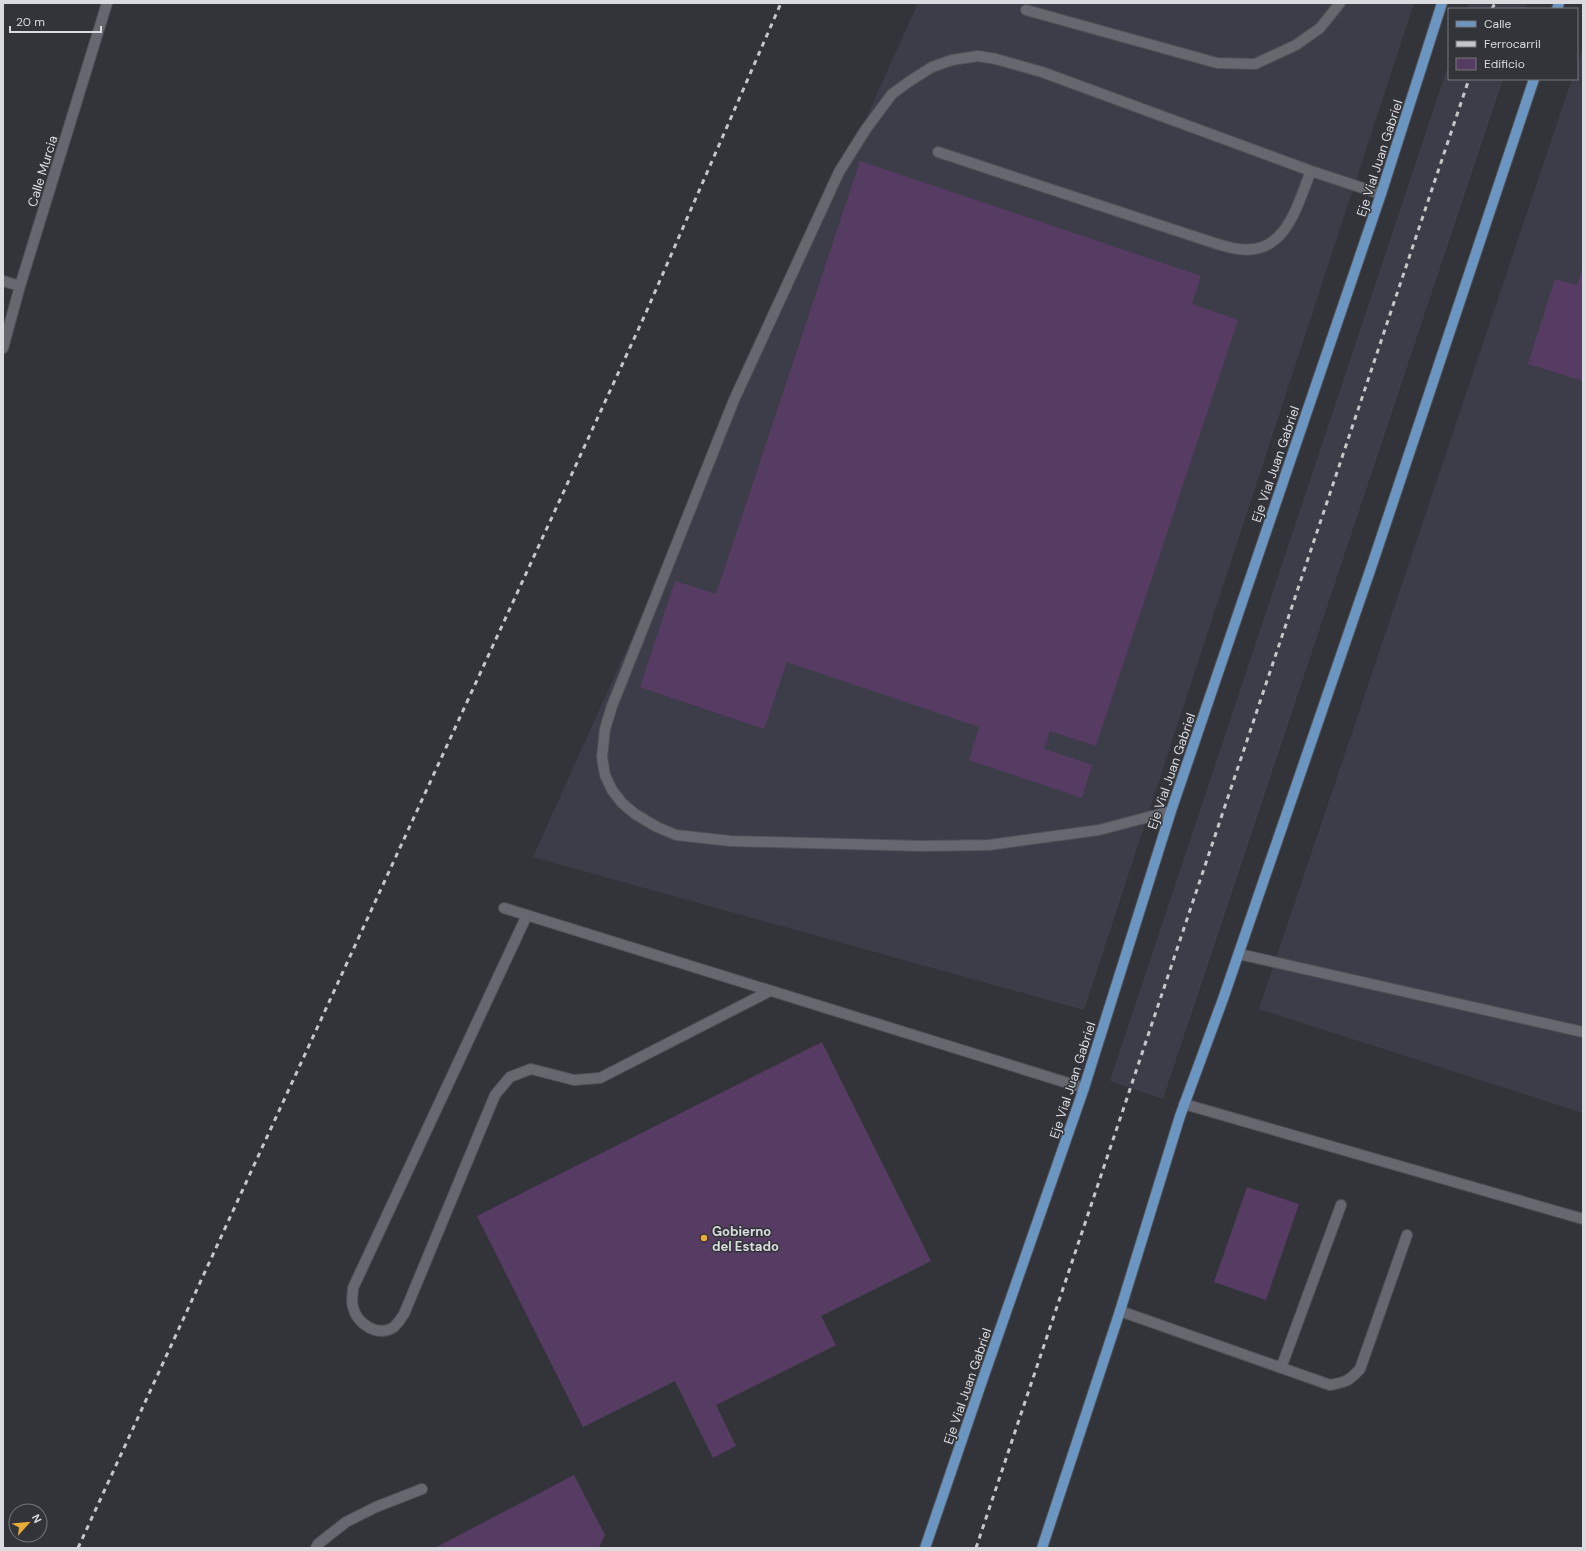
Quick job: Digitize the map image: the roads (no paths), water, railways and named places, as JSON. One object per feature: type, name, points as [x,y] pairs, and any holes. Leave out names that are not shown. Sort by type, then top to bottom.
[{"type":"main road","name":"Eje Vial Juan Gabriel","points":[[925,1548],[1084,1088],[1171,811],[1381,194],[1442,3]]},
{"type":"main road","points":[[1042,1548],[1120,1311],[1184,1104],[1239,954],[1372,566],[1534,80]]},
{"type":"street","name":"Calle Murcia","points":[[3,348],[20,286],[107,3]]},
{"type":"street","points":[[1026,10],[1217,62],[1255,64],[1296,46],[1320,28],[1340,3]]},
{"type":"street","points":[[1171,811],[1099,830],[989,845],[922,846],[730,841],[676,835],[657,827],[636,814],[622,803],[612,790],[605,775],[602,758],[605,729],[612,706],[737,394],[839,172],[866,129],[892,94],[932,67],[952,60],[978,56],[996,59],[1042,72],[1311,171],[1381,194]]},
{"type":"street","points":[[938,152],[1211,242],[1240,249],[1259,249],[1278,238],[1288,226],[1311,171]]},
{"type":"street","points":[[3,281],[20,286]]},
{"type":"street","points":[[504,908],[1084,1088]]},
{"type":"street","points":[[527,915],[353,1288],[353,1307],[362,1323],[377,1331],[393,1327],[404,1314],[495,1095],[510,1077],[532,1068],[574,1080],[600,1078],[770,991]]},
{"type":"street","points":[[1239,954],[1583,1032]]},
{"type":"street","points":[[1184,1104],[1583,1219]]},
{"type":"street","points":[[1281,1368],[1341,1205]]},
{"type":"street","points":[[1120,1311],[1330,1385],[1344,1383],[1360,1369],[1407,1235]]},
{"type":"street","points":[[316,1548],[318,1544],[346,1522],[376,1507],[422,1489]]},
{"type":"railway","points":[[78,1548],[644,317],[781,3]]},
{"type":"railway","points":[[1492,8],[1495,3]]},
{"type":"railway","points":[[976,1548],[1469,80]]},
{"type":"place","name":"Gobierno del Estado","points":[[704,1238]]}]
